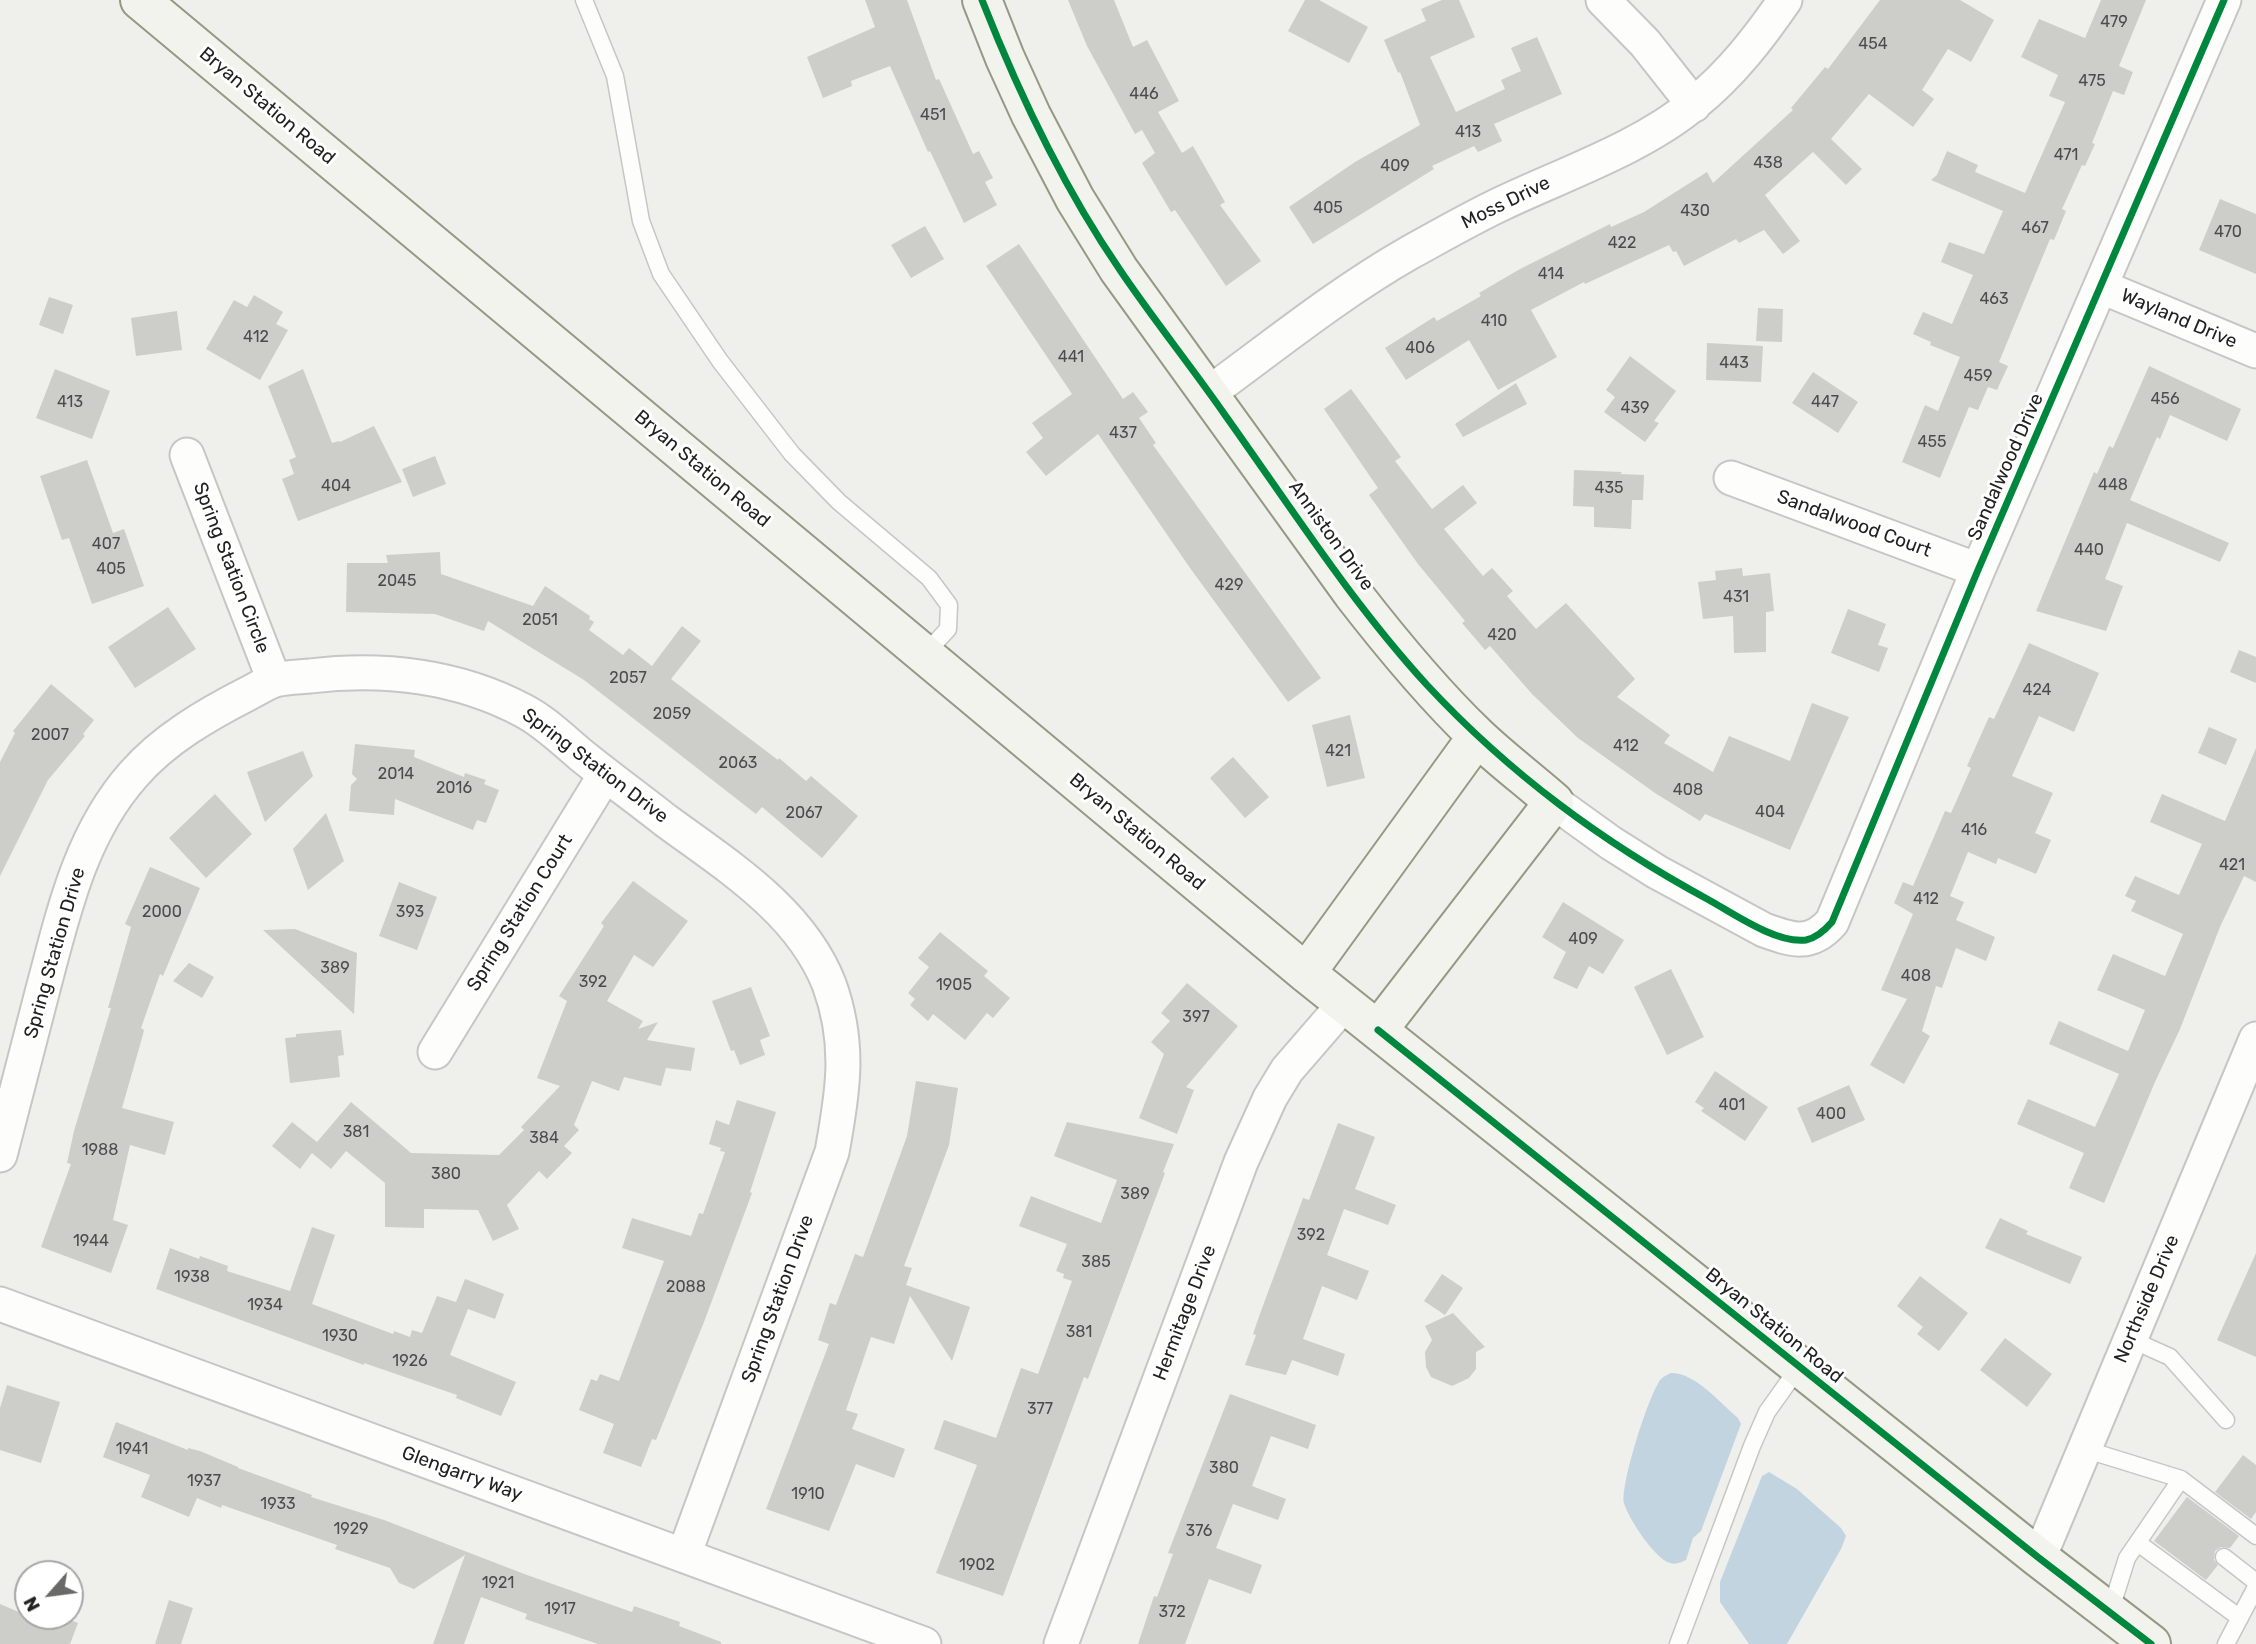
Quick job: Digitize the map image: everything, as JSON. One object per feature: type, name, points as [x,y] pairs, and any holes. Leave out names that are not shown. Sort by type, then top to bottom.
[{"type":"main road","name":"Bryan Station Road","points":[[140,0],[1306,973],[2039,1558],[2151,1644]]},
{"type":"main road","name":"Anniston Drive","points":[[982,0],[1004,58],[1031,115],[1075,199],[1119,270],[1360,604],[1425,683],[1478,737],[1554,802]]},
{"type":"main road","points":[[1306,973],[1478,737]]},
{"type":"main road","points":[[1378,1030],[1554,802]]},
{"type":"street","points":[[1603,0],[1645,43],[1694,105]]},
{"type":"street","name":"Moss Drive","points":[[1209,393],[1350,291],[1407,255],[1499,204],[1608,155],[1694,105],[1737,64],[1785,0]]},
{"type":"street","name":"Sandalwood Drive","points":[[1809,939],[1825,931],[1832,922],[1978,570],[2224,0]]},
{"type":"street","name":"Wayland Drive","points":[[2102,287],[2256,351]]},
{"type":"street","name":"Spring Station Circle","points":[[187,455],[274,680]]},
{"type":"street","name":"Sandalwood Court","points":[[1731,478],[1978,570]]},
{"type":"street","name":"Spring Station Drive","points":[[0,1155],[68,895],[85,850],[109,808],[133,775],[170,741],[221,708],[274,680],[326,674],[367,673],[419,676],[448,681],[490,694],[529,713],[605,775],[760,891],[802,936],[828,983],[843,1038],[843,1094],[832,1152],[684,1555]]},
{"type":"street","name":"Spring Station Court","points":[[435,1052],[605,775]]},
{"type":"street","name":"Anniston Drive","points":[[1554,802],[1657,872],[1763,930],[1781,936],[1809,939]]},
{"type":"street","name":"Hermitage Drive","points":[[1061,1644],[1246,1151],[1270,1098],[1287,1070],[1345,1003]]},
{"type":"street","name":"Northside Drive","points":[[2039,1558],[2256,1040]]},
{"type":"street","name":"Glengarry Way","points":[[0,1304],[924,1644]]},
{"type":"lane","points":[[584,0],[615,76],[641,221],[661,274],[720,361],[792,454],[839,502],[929,579],[949,605],[948,629],[925,654]]},
{"type":"lane","points":[[2130,1339],[2170,1357],[2226,1420]]},
{"type":"lane","points":[[1678,1644],[1752,1446],[1767,1412],[1799,1367]]},
{"type":"lane","points":[[2084,1449],[2181,1479],[2256,1536]]},
{"type":"lane","points":[[2109,1612],[2127,1558],[2166,1513],[2181,1479]]},
{"type":"lane","points":[[2138,1543],[2239,1618]]},
{"type":"lane","points":[[2224,1557],[2256,1582]]},
{"type":"lane","points":[[2226,1644],[2256,1587]]},
{"type":"water","points":[[1671,1373],[1680,1374],[1698,1383],[1738,1418],[1741,1424],[1701,1531],[1693,1538],[1686,1560],[1674,1564],[1664,1560],[1650,1546],[1636,1528],[1624,1503],[1626,1478],[1643,1420],[1661,1379]]},
{"type":"water","points":[[1769,1472],[1797,1489],[1841,1528],[1846,1536],[1787,1644],[1749,1644],[1720,1602],[1720,1582],[1762,1476]]},
{"type":"building","points":[[865,0],[907,0],[936,80],[939,79],[973,154],[979,151],[993,178],[985,182],[997,205],[964,223],[930,151],[928,152],[890,66],[851,81],[852,86],[823,98],[807,57],[875,27]]},
{"type":"building","points":[[1068,0],[1114,0],[1133,47],[1147,40],[1179,101],[1158,112],[1182,153],[1193,146],[1225,202],[1220,205],[1261,261],[1226,286],[1175,210],[1171,212],[1142,163],[1155,153],[1142,130],[1135,134],[1087,46]]},
{"type":"building","points":[[1305,0],[1319,0],[1368,27],[1349,63],[1288,31]]},
{"type":"building","points":[[1442,0],[1459,0],[1475,37],[1430,57],[1456,112],[1505,89],[1501,80],[1521,71],[1511,48],[1537,37],[1562,94],[1494,124],[1502,141],[1478,152],[1474,146],[1432,166],[1434,169],[1313,244],[1289,207],[1355,162],[1420,125],[1400,72],[1398,73],[1384,40],[1426,21],[1421,9]]},
{"type":"building","points":[[1880,0],[1960,0],[1994,20],[1971,62],[1948,49],[1922,90],[1934,99],[1913,127],[1869,94],[1831,139],[1862,169],[1846,185],[1813,152],[1765,195],[1800,241],[1783,254],[1764,230],[1739,243],[1736,239],[1684,266],[1676,251],[1673,252],[1669,245],[1585,284],[1584,282],[1531,310],[1557,357],[1498,390],[1469,340],[1406,380],[1385,348],[1434,317],[1437,321],[1481,296],[1479,293],[1520,269],[1610,224],[1611,227],[1644,212],[1707,172],[1713,183],[1793,110],[1791,108],[1825,67],[1828,69]]},
{"type":"building","points":[[2101,0],[2146,0],[2119,66],[2133,72],[2124,95],[2113,91],[2092,143],[2095,144],[2062,209],[2066,211],[2054,240],[2050,239],[1999,362],[2008,366],[1997,390],[1988,387],[1978,410],[1969,407],[1940,478],[1902,462],[1925,405],[1938,411],[1960,357],[1930,345],[1931,342],[1913,334],[1923,312],[1952,324],[1973,275],[1941,262],[1949,242],[1984,254],[2003,211],[1931,180],[1937,175],[1947,151],[1978,165],[1975,172],[2025,193],[2065,102],[2049,96],[2058,75],[2021,57],[2039,19],[2085,38]]},
{"type":"building","points":[[2220,199],[2256,214],[2256,274],[2199,250]]},
{"type":"building","points":[[925,226],[944,259],[911,278],[891,245]]},
{"type":"building","points":[[1019,244],[1123,399],[1133,392],[1148,412],[1139,418],[1156,443],[1153,445],[1321,678],[1288,702],[1190,568],[1098,434],[1046,476],[1026,452],[1043,438],[1032,423],[1072,394],[986,266]]},
{"type":"building","points":[[254,295],[283,312],[276,324],[288,330],[260,380],[206,349],[234,300],[247,307]]},
{"type":"building","points":[[49,297],[73,305],[63,334],[39,325]]},
{"type":"building","points":[[1758,308],[1783,309],[1782,342],[1756,341]]},
{"type":"building","points":[[177,311],[182,350],[136,356],[131,318]]},
{"type":"building","points":[[1707,343],[1763,346],[1761,382],[1706,380]]},
{"type":"building","points":[[1630,356],[1676,391],[1654,421],[1659,423],[1645,442],[1604,412],[1615,397],[1606,390]]},
{"type":"building","points":[[2149,366],[2241,409],[2227,441],[2170,415],[2160,439],[2157,437],[2130,500],[2229,543],[2220,562],[2127,523],[2105,579],[2123,586],[2106,631],[2036,611],[2094,472],[2097,474],[2109,446],[2113,448]]},
{"type":"building","points":[[55,369],[110,391],[92,439],[36,418]]},
{"type":"building","points":[[303,369],[332,443],[374,426],[402,482],[298,521],[282,479],[294,474],[289,460],[296,457],[268,386]]},
{"type":"building","points":[[1813,372],[1858,402],[1838,433],[1792,403]]},
{"type":"building","points":[[1516,383],[1527,404],[1463,437],[1455,424]]},
{"type":"building","points":[[1351,389],[1401,457],[1395,461],[1432,509],[1463,485],[1477,503],[1444,529],[1483,576],[1492,568],[1513,591],[1507,596],[1536,629],[1566,603],[1635,679],[1617,697],[1670,735],[1664,743],[1713,772],[1729,736],[1790,761],[1812,703],[1849,717],[1790,850],[1705,814],[1700,821],[1655,793],[1578,738],[1532,694],[1490,646],[1485,650],[1462,623],[1465,621],[1418,564],[1369,495],[1378,488],[1324,409]]},
{"type":"building","points":[[435,456],[446,484],[413,497],[402,469]]},
{"type":"building","points":[[87,460],[113,533],[124,529],[144,586],[92,604],[69,538],[62,540],[40,476]]},
{"type":"building","points":[[1574,470],[1644,475],[1643,500],[1632,500],[1631,529],[1594,527],[1594,507],[1573,506]]},
{"type":"building","points":[[440,552],[441,574],[533,606],[545,586],[590,616],[589,619],[594,622],[589,630],[623,655],[629,648],[652,666],[682,626],[701,641],[671,679],[806,781],[811,776],[858,816],[822,858],[762,807],[756,814],[584,680],[488,621],[484,631],[435,614],[346,612],[347,563],[388,563],[386,555]]},
{"type":"building","points":[[1742,568],[1743,576],[1770,573],[1774,611],[1766,612],[1766,652],[1734,653],[1733,616],[1703,619],[1698,582],[1716,580],[1715,571]]},
{"type":"building","points":[[168,607],[196,649],[135,688],[108,647]]},
{"type":"building","points":[[1848,609],[1886,624],[1878,645],[1888,648],[1879,672],[1831,653]]},
{"type":"building","points":[[2029,643],[2099,673],[2074,732],[2039,716],[2012,776],[2053,793],[2035,833],[2051,840],[2036,874],[1998,858],[1996,864],[1968,852],[1950,896],[1964,902],[1956,920],[1995,937],[1986,961],[1956,948],[1942,988],[1936,986],[1922,1031],[1930,1036],[1904,1084],[1870,1065],[1907,999],[1881,990],[1913,914],[1894,903],[1903,882],[1913,886],[1945,811],[1951,813],[1971,768],[1967,766],[1989,717],[1994,719]]},
{"type":"building","points":[[2239,650],[2256,657],[2256,683],[2230,672]]},
{"type":"building","points":[[51,684],[94,720],[83,734],[85,736],[48,780],[0,876],[0,762],[15,733],[13,731]]},
{"type":"building","points":[[1350,715],[1365,778],[1327,787],[1312,725]]},
{"type":"building","points":[[2209,727],[2237,739],[2226,765],[2198,753]]},
{"type":"building","points":[[355,744],[415,750],[414,757],[464,777],[465,773],[486,780],[484,784],[499,790],[486,823],[477,820],[473,830],[395,799],[394,815],[349,811],[351,785],[357,779],[352,774]]},
{"type":"building","points":[[2256,748],[2256,882],[2244,876],[2104,1203],[2069,1188],[2084,1153],[2017,1124],[2028,1099],[2095,1127],[2119,1074],[2049,1044],[2059,1021],[2128,1051],[2145,1010],[2097,990],[2113,954],[2165,976],[2183,934],[2131,911],[2136,901],[2125,896],[2135,876],[2179,895],[2202,844],[2150,822],[2162,794],[2225,821]]},
{"type":"building","points":[[303,751],[313,776],[265,822],[247,772]]},
{"type":"building","points":[[1233,757],[1269,797],[1245,818],[1210,778]]},
{"type":"building","points":[[215,794],[252,834],[206,878],[169,838]]},
{"type":"building","points":[[326,813],[344,861],[308,890],[293,849]]},
{"type":"building","points":[[150,867],[200,888],[163,976],[160,974],[141,1028],[144,1030],[122,1108],[174,1122],[165,1155],[130,1145],[113,1220],[128,1225],[111,1273],[41,1247],[71,1164],[67,1163],[74,1131],[111,1008],[108,1008],[131,927],[125,924]]},
{"type":"building","points":[[633,881],[688,921],[653,967],[634,955],[607,1001],[643,1021],[638,1029],[658,1022],[647,1040],[695,1048],[691,1071],[666,1068],[661,1086],[624,1077],[619,1091],[592,1081],[574,1125],[579,1130],[564,1146],[572,1153],[547,1179],[539,1171],[507,1205],[519,1229],[493,1241],[478,1210],[424,1209],[424,1228],[385,1227],[385,1183],[346,1151],[331,1169],[312,1153],[300,1169],[272,1146],[292,1122],[317,1142],[351,1102],[411,1153],[499,1155],[524,1130],[521,1127],[560,1086],[537,1078],[567,1001],[559,996],[604,926],[601,923]]},
{"type":"building","points":[[399,882],[437,897],[417,950],[379,936]]},
{"type":"building","points":[[1563,902],[1624,940],[1603,974],[1589,966],[1577,989],[1553,978],[1566,952],[1542,937]]},
{"type":"building","points":[[295,929],[357,953],[354,1014],[263,930]]},
{"type":"building","points":[[940,932],[988,971],[984,976],[1010,998],[993,1018],[987,1013],[965,1040],[933,1014],[928,1021],[910,1005],[915,999],[908,993],[929,967],[918,958]]},
{"type":"building","points":[[189,963],[214,977],[202,998],[173,981]]},
{"type":"building","points":[[1671,969],[1704,1037],[1667,1055],[1634,987]]},
{"type":"building","points":[[1187,983],[1238,1026],[1186,1087],[1194,1090],[1177,1134],[1139,1118],[1164,1054],[1151,1042],[1170,1021],[1161,1013]]},
{"type":"building","points":[[751,987],[770,1036],[760,1040],[765,1055],[740,1065],[734,1050],[731,1051],[712,1001]]},
{"type":"building","points":[[341,1030],[344,1055],[338,1056],[340,1077],[290,1083],[285,1038],[296,1037],[296,1034]]},
{"type":"building","points":[[1715,1071],[1768,1107],[1745,1141],[1701,1111],[1704,1108],[1695,1102]]},
{"type":"building","points":[[916,1081],[958,1088],[949,1145],[904,1266],[912,1268],[906,1285],[970,1307],[952,1361],[910,1296],[894,1344],[871,1337],[846,1410],[858,1414],[852,1429],[905,1449],[894,1478],[856,1464],[829,1531],[766,1509],[829,1344],[818,1340],[830,1303],[836,1305],[855,1254],[863,1257],[907,1136]]},
{"type":"building","points":[[1849,1085],[1865,1120],[1812,1143],[1797,1108]]},
{"type":"building","points":[[737,1100],[776,1112],[750,1192],[752,1193],[704,1322],[656,1440],[652,1439],[641,1467],[603,1453],[614,1424],[579,1410],[591,1379],[597,1381],[600,1374],[619,1381],[664,1261],[622,1248],[632,1218],[691,1236],[699,1213],[703,1214],[725,1152],[709,1144],[716,1120],[729,1125]]},
{"type":"building","points":[[1067,1122],[1174,1144],[1088,1379],[1084,1377],[1003,1596],[936,1573],[977,1465],[934,1449],[944,1420],[996,1438],[1021,1368],[1038,1374],[1072,1281],[1063,1278],[1064,1274],[1056,1271],[1067,1244],[1019,1226],[1031,1196],[1101,1223],[1117,1180],[1054,1156]]},
{"type":"building","points":[[1338,1123],[1375,1137],[1355,1189],[1396,1205],[1388,1225],[1344,1209],[1327,1255],[1369,1271],[1357,1300],[1322,1286],[1303,1339],[1345,1354],[1338,1376],[1292,1360],[1286,1375],[1245,1365],[1256,1335],[1253,1334],[1303,1198],[1309,1200]]},
{"type":"building","points":[[2000,1218],[2028,1231],[2026,1234],[2082,1257],[2070,1284],[1985,1248]]},
{"type":"building","points":[[312,1227],[335,1235],[312,1304],[393,1334],[394,1331],[410,1337],[412,1330],[422,1333],[437,1296],[456,1302],[465,1279],[504,1294],[495,1319],[468,1309],[450,1355],[516,1382],[501,1416],[456,1398],[457,1395],[364,1365],[156,1289],[170,1248],[228,1266],[227,1271],[290,1291]]},
{"type":"building","points":[[2256,1253],[2256,1357],[2217,1340]]},
{"type":"building","points":[[1442,1274],[1463,1288],[1445,1315],[1424,1301]]},
{"type":"building","points":[[1920,1276],[1968,1313],[1939,1351],[1917,1334],[1923,1327],[1897,1306]]},
{"type":"building","points":[[1453,1313],[1485,1347],[1476,1352],[1476,1369],[1469,1378],[1452,1386],[1431,1377],[1426,1367],[1425,1352],[1432,1340],[1425,1326]]},
{"type":"building","points":[[2005,1338],[2052,1374],[2027,1407],[1980,1370]]},
{"type":"building","points":[[7,1385],[60,1402],[41,1463],[0,1450],[0,1408]]},
{"type":"building","points":[[1230,1394],[1316,1425],[1308,1449],[1271,1436],[1252,1486],[1286,1499],[1278,1520],[1233,1504],[1216,1548],[1262,1565],[1251,1594],[1209,1579],[1185,1644],[1138,1644],[1154,1596],[1157,1597],[1173,1554],[1168,1553]]},
{"type":"building","points":[[116,1422],[188,1450],[200,1451],[312,1495],[311,1497],[384,1520],[527,1575],[632,1612],[634,1606],[680,1622],[679,1626],[721,1644],[598,1644],[525,1619],[527,1614],[481,1597],[464,1644],[433,1644],[465,1555],[414,1589],[399,1583],[390,1568],[335,1549],[337,1545],[222,1505],[221,1508],[197,1498],[189,1517],[141,1497],[150,1475],[103,1457]]},
{"type":"building","points":[[2243,1455],[2256,1465],[2256,1512],[2251,1519],[2215,1492]]},
{"type":"building","points":[[2187,1497],[2239,1536],[2230,1548],[2221,1547],[2215,1551],[2214,1560],[2218,1565],[2206,1580],[2154,1541]]},
{"type":"building","points":[[169,1600],[193,1608],[181,1644],[155,1644]]},
{"type":"building","points":[[0,1604],[14,1610],[14,1630],[75,1630],[70,1644],[0,1644]]},
{"type":"cycle path","points":[[982,0],[1044,139],[1099,238],[1322,553],[1399,653],[1427,685],[1491,748],[1559,804],[1670,878],[1756,927],[1795,940],[1814,937],[1832,922],[1978,570],[2224,0]]},
{"type":"cycle path","points":[[1378,1030],[2039,1558],[2151,1644]]}]
